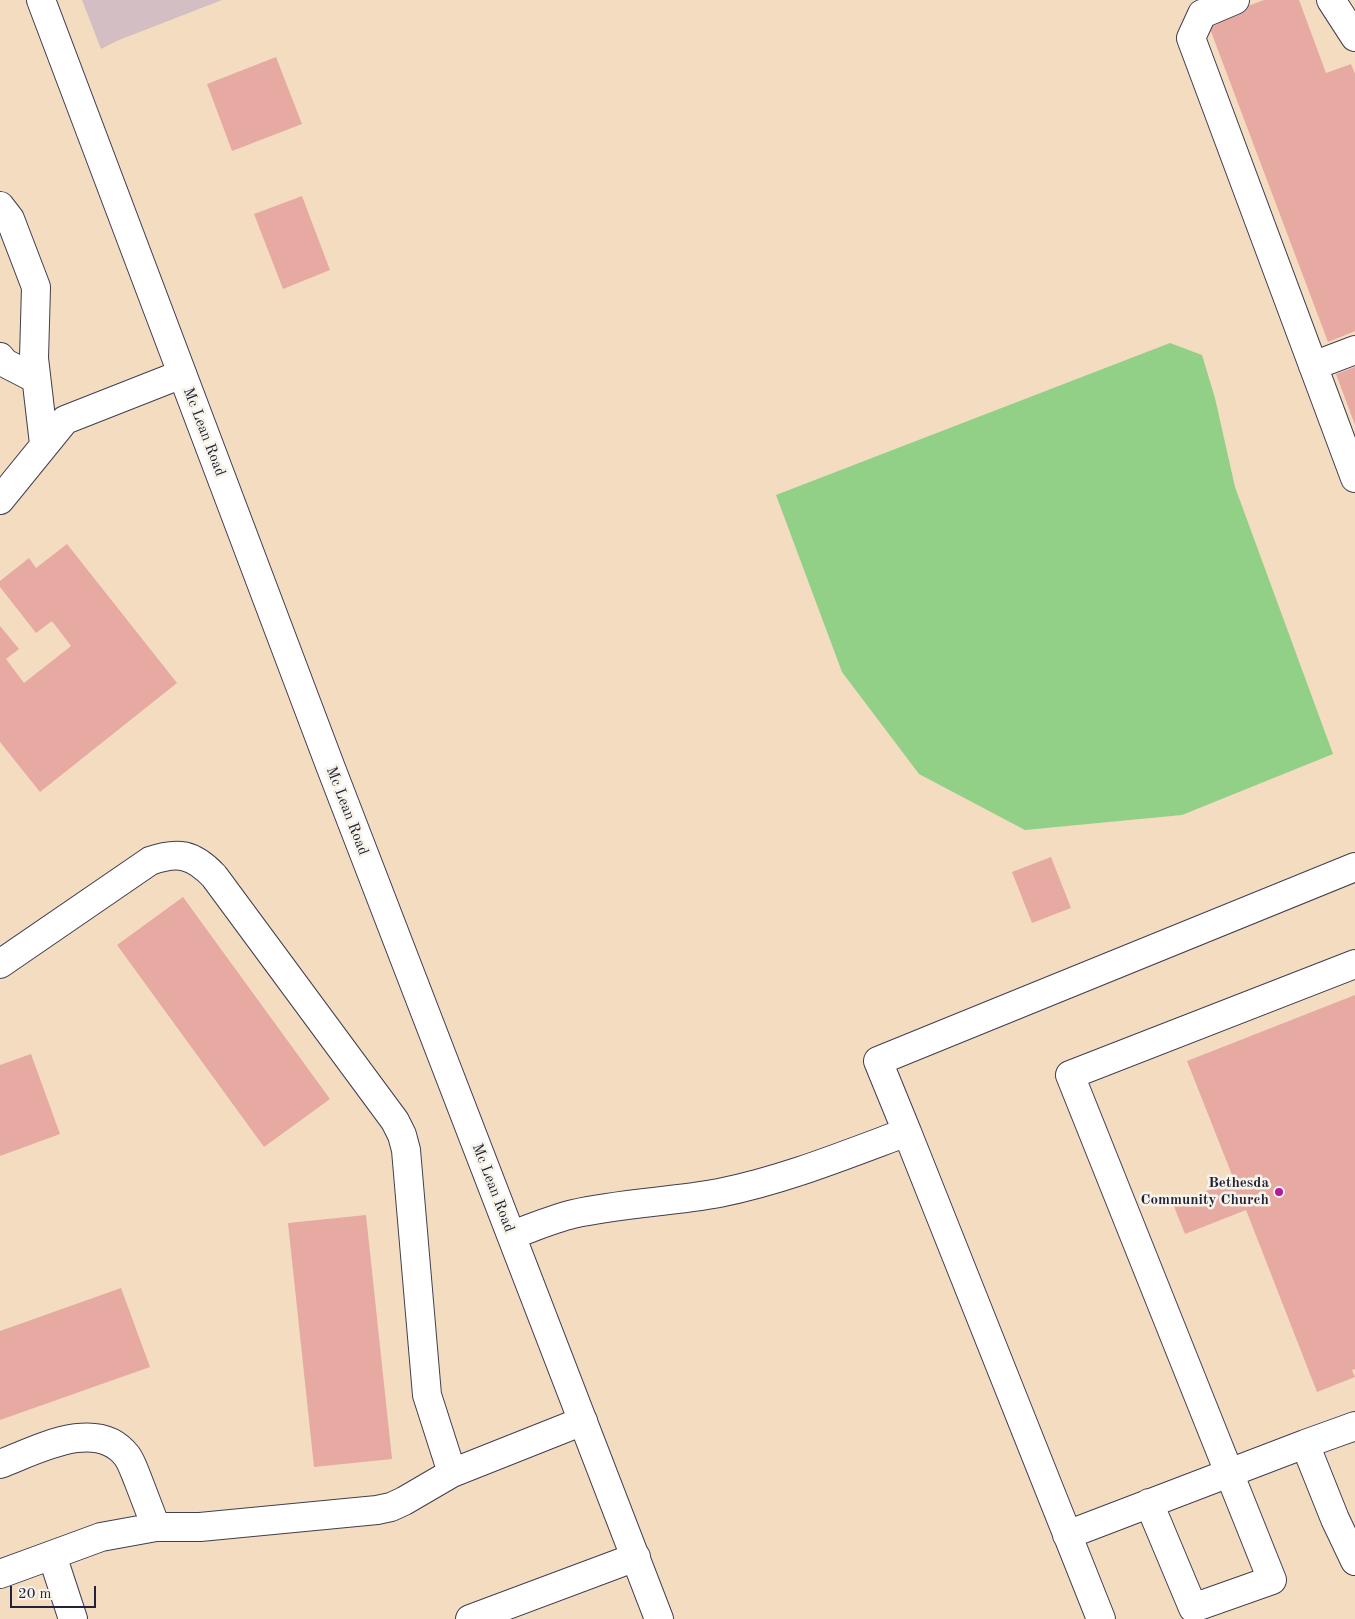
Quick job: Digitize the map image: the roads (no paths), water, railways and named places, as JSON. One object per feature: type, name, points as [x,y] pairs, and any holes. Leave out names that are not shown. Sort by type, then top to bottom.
[{"type":"main road","name":"Mc Lean Road","points":[[41,0],[334,778],[660,1619]]},
{"type":"main road","points":[[1235,0],[1202,14],[1191,38],[1355,478]]},
{"type":"main road","points":[[1330,0],[1355,37]]},
{"type":"main road","points":[[0,206],[10,219],[36,287],[34,358],[44,444]]},
{"type":"main road","points":[[1313,366],[1355,350]]},
{"type":"main road","points":[[0,357],[5,363],[36,379]]},
{"type":"main road","points":[[0,500],[64,420],[182,374]]},
{"type":"main road","points":[[0,964],[150,861],[170,856],[188,856],[205,866],[214,876],[395,1121],[402,1134],[406,1150],[427,1395],[452,1473]]},
{"type":"main road","points":[[1101,1619],[878,1060],[1355,867]]},
{"type":"main road","points":[[1149,1502],[1193,1608],[1272,1580],[1070,1075],[1355,964]]},
{"type":"main road","points":[[512,1235],[571,1214],[718,1193],[753,1185],[833,1160],[907,1132]]},
{"type":"main road","points":[[0,1574],[102,1537],[156,1527],[200,1527],[377,1510],[391,1507],[452,1473],[583,1421]]},
{"type":"main road","points":[[1067,1535],[1149,1502],[1355,1426]]},
{"type":"main road","points":[[0,1464],[64,1439],[79,1437],[107,1441],[119,1448],[128,1457],[156,1527]]},
{"type":"main road","points":[[1305,1444],[1345,1515],[1355,1562]]},
{"type":"main road","points":[[52,1555],[73,1619]]},
{"type":"main road","points":[[470,1619],[636,1557]]},
{"type":"place","name":"Bethesda Community Church","points":[[1279,1192]]}]
